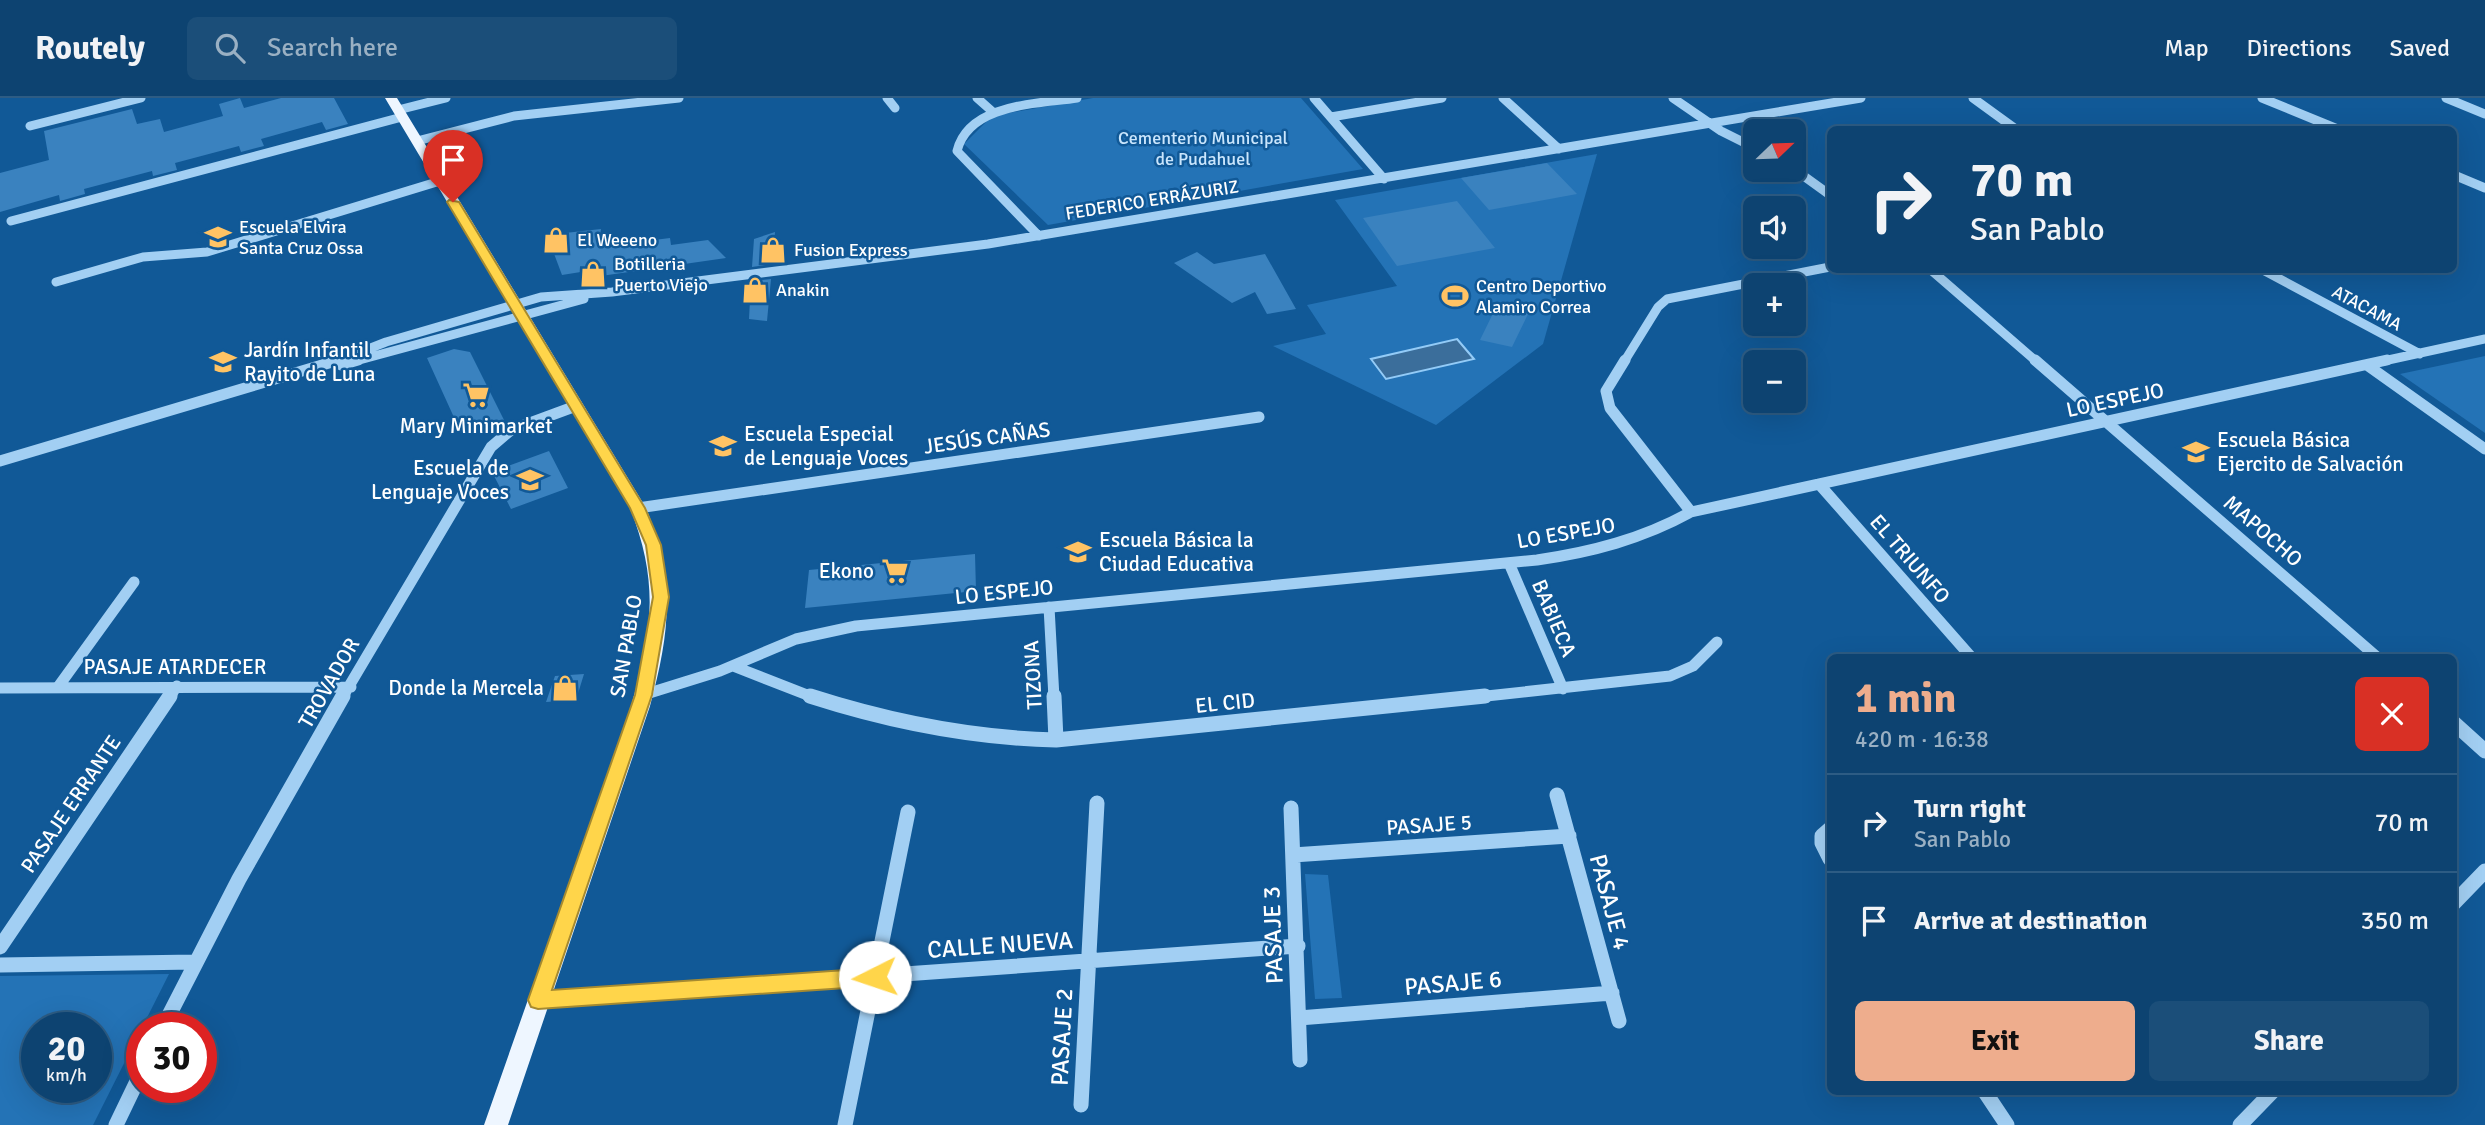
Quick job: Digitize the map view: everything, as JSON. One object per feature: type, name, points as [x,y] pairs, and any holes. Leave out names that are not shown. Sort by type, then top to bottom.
[{"type":"main road","name":"SAN PABLO","points":[[391,98],[638,508],[653,545],[661,597],[643,695],[496,1125]]},
{"type":"street","points":[[30,126],[141,98]]},
{"type":"street","points":[[11,221],[400,114],[446,98]]},
{"type":"street","points":[[417,141],[514,116],[678,98]]},
{"type":"street","points":[[887,98],[895,108]]},
{"type":"street","points":[[977,98],[994,113]]},
{"type":"street","points":[[1039,236],[957,151],[959,141],[994,113],[1074,98]]},
{"type":"street","points":[[1314,98],[1384,179]]},
{"type":"street","points":[[1331,117],[1442,98]]},
{"type":"street","points":[[1503,98],[1559,149]]},
{"type":"street","points":[[1673,98],[1709,123],[1743,141]]},
{"type":"street","name":"FEDERICO ERRÁZURIZ","points":[[517,310],[612,292],[1039,236],[1861,98]]},
{"type":"street","points":[[1973,98],[2012,126]]},
{"type":"street","points":[[2262,98],[2330,126]]},
{"type":"street","points":[[2446,98],[2485,114]]},
{"type":"street","points":[[2457,176],[2485,188]]},
{"type":"street","points":[[1806,178],[1827,193]]},
{"type":"street","points":[[56,282],[143,257],[206,252],[440,181]]},
{"type":"street","points":[[1691,512],[1609,408],[1606,391],[1658,307],[1667,299],[1827,268]]},
{"type":"street","name":"MAPOCHO","points":[[1934,273],[2373,654]]},
{"type":"street","name":"ATACAMA","points":[[2269,273],[2420,354]]},
{"type":"street","name":"FEDERICO ERRÁZURIZ","points":[[0,461],[317,369],[373,358],[556,295],[612,292]]},
{"type":"street","name":"LO ESPEJO","points":[[643,695],[733,666],[796,639],[836,629],[1509,562],[1608,547],[1659,530],[1691,512],[2485,340]]},
{"type":"street","points":[[2367,365],[2485,449]]},
{"type":"street","name":"TROVADOR","points":[[170,1012],[194,962],[496,441],[511,430],[576,406]]},
{"type":"street","name":"JESÚS CAÑAS","points":[[638,508],[1259,418]]},
{"type":"street","name":"EL TRIUNFO","points":[[1819,484],[1968,654]]},
{"type":"street","name":"BABIECA","points":[[1509,562],[1563,689]]},
{"type":"street","points":[[58,687],[134,582]]},
{"type":"street","name":"TIZONA","points":[[1049,607],[1056,740]]},
{"type":"street","name":"EL CID","points":[[733,666],[827,700],[916,726],[998,739],[1056,740],[1675,676],[1697,666],[1717,642]]},
{"type":"street","name":"PASAJE ATARDECER","points":[[0,688],[177,685],[351,687]]},
{"type":"street","name":"PASAJE ERRANTE","points":[[0,947],[177,685]]},
{"type":"street","points":[[2457,726],[2485,751]]},
{"type":"street","name":"PASAJE 4","points":[[1557,795],[1619,1021]]},
{"type":"street","name":"PASAJE 2","points":[[1082,1105],[1097,803]]},
{"type":"street","name":"PASAJE 3","points":[[1291,808],[1300,1060]]},
{"type":"street","points":[[845,1125],[908,812]]},
{"type":"street","points":[[1827,832],[1822,836],[1822,843],[1827,853]]},
{"type":"street","name":"PASAJE 5","points":[[1293,855],[1569,836]]},
{"type":"street","points":[[2457,900],[2485,871]]},
{"type":"street","name":"CALLE NUEVA","points":[[538,1000],[1298,946]]},
{"type":"street","points":[[0,965],[194,962]]},
{"type":"street","name":"PASAJE 6","points":[[1298,1018],[1612,993]]},
{"type":"street","points":[[1987,1095],[2007,1125]]},
{"type":"street","points":[[2240,1125],[2269,1095]]},
{"type":"street","points":[[116,1125],[127,1103]]},
{"type":"green space","name":"Cementerio Municipal de Pudahuel","points":[[1093,98],[1301,98],[1363,169],[1048,225],[964,144],[992,116]]},
{"type":"green space","name":"Centro Deportivo Alamiro Correa","points":[[1597,154],[1543,344],[1436,425],[1273,346],[1326,334],[1307,305],[1397,286],[1335,200]]},
{"type":"green space","points":[[2485,356],[2485,433],[2400,374]]},
{"type":"green space","points":[[1305,874],[1328,875],[1342,998],[1315,999]]},
{"type":"green space","points":[[169,974],[150,1012],[126,1012],[126,1059],[112,1087],[112,1012],[21,1012],[21,1103],[104,1103],[93,1125],[0,1125],[0,976]]},
{"type":"shaded area","points":[[1457,339],[1474,359],[1386,379],[1371,359]]},
{"type":"building","points":[[240,98],[244,108],[281,98],[334,98],[348,124],[326,130],[322,122],[261,139],[264,146],[241,152],[239,146],[175,163],[177,170],[153,176],[152,171],[84,189],[85,194],[60,201],[59,195],[0,212],[0,173],[49,160],[44,131],[132,109],[137,124],[160,119],[164,132],[223,116],[219,104]]},
{"type":"building","points":[[1547,163],[1577,194],[1489,210],[1461,178]]},
{"type":"building","points":[[1457,201],[1495,248],[1397,266],[1363,218]]},
{"type":"building","points":[[601,229],[598,247],[670,238],[671,245],[708,240],[726,258],[587,278],[587,271],[562,275],[547,235]]},
{"type":"building","points":[[775,232],[772,264],[752,267],[754,239]]},
{"type":"building","points":[[1197,252],[1214,264],[1265,254],[1296,309],[1267,314],[1255,292],[1232,303],[1174,263]]},
{"type":"building","points":[[771,279],[767,321],[749,319],[751,281]]},
{"type":"building","points":[[1498,303],[1530,310],[1512,347],[1480,340]]},
{"type":"building","points":[[454,349],[470,352],[504,420],[462,435],[427,358]]},
{"type":"building","name":"Escuela de Lenguaje Voces","points":[[549,451],[568,488],[511,509],[492,472]]},
{"type":"building","points":[[975,554],[976,591],[805,608],[809,570]]},
{"type":"building","name":"Donde la Mercela","points":[[584,674],[576,700],[546,702],[555,676]]},
{"type":"place","name":"Escuela Elvira Santa Cruz Ossa","points":[[218,237]]},
{"type":"place","name":"El Weeeno","points":[[556,240]]},
{"type":"place","name":"Fusion Express","points":[[773,250]]},
{"type":"place","name":"Botilleria Puerto Viejo","points":[[593,274]]},
{"type":"place","name":"Anakin","points":[[755,290]]},
{"type":"place","name":"Centro Deportivo Alamiro Correa","points":[[1455,296]]},
{"type":"place","name":"Jardín Infantil Rayito de Luna","points":[[223,362]]},
{"type":"place","name":"Mary Minimarket","points":[[476,395]]},
{"type":"place","name":"Escuela Especial de Lenguaje Voces","points":[[723,446]]},
{"type":"place","name":"Escuela Básica Ejercito de Salvación","points":[[2196,452]]},
{"type":"place","name":"Escuela de Lenguaje Voces","points":[[530,480]]},
{"type":"place","name":"Escuela Básica la Ciudad Educativa","points":[[1078,552]]},
{"type":"place","name":"Ekono","points":[[895,571]]},
{"type":"place","name":"Donde la Mercela","points":[[565,688]]},
{"type":"route","points":[[453,202],[638,508],[658,565],[661,597],[659,617],[643,695],[538,1000],[875,977]]}]
